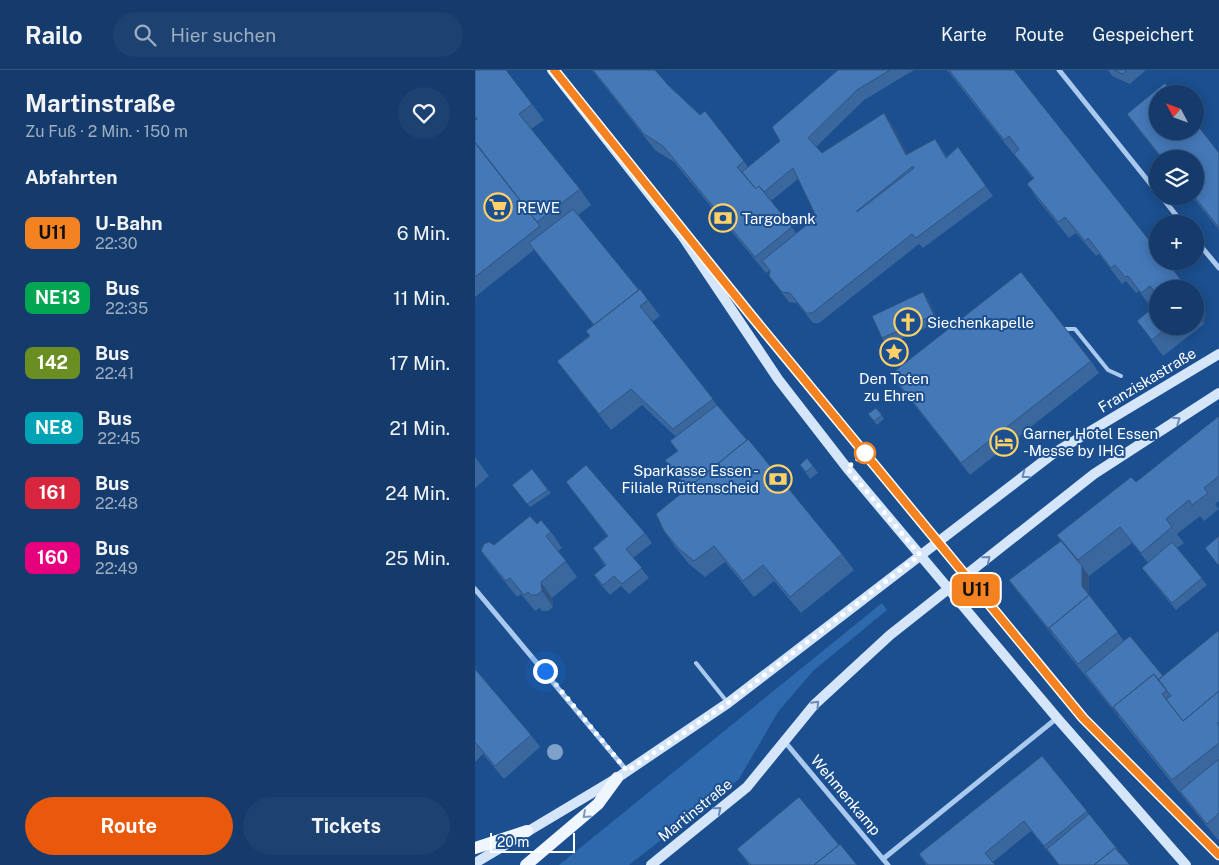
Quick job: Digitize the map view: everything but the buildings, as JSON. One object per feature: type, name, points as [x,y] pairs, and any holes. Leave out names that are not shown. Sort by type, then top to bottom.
[{"type":"main road","points":[[552,70],[683,238],[778,379],[847,468],[1057,718],[1186,865]]},
{"type":"main road","name":"Franziskastraße","points":[[920,555],[1054,453],[1219,354]]},
{"type":"main road","points":[[949,590],[1094,474],[1219,393]]},
{"type":"main road","points":[[475,863],[622,774],[728,703],[920,555]]},
{"type":"main road","name":"Martinstraße","points":[[651,865],[747,787],[814,705],[855,665],[889,635],[949,590]]},
{"type":"main road","points":[[526,865],[598,804],[622,774]]},
{"type":"main road","points":[[475,848],[527,831]]},
{"type":"street","points":[[1059,70],[1149,182]]},
{"type":"street","points":[[1168,205],[1176,215]]},
{"type":"street","points":[[1204,249],[1219,268]]},
{"type":"street","points":[[475,589],[622,774]]},
{"type":"street","points":[[883,859],[1057,718]]},
{"type":"street","name":"Wehmenkamp","points":[[785,742],[888,865]]},
{"type":"lane","points":[[1064,329],[1075,329],[1108,370],[1121,376]]},
{"type":"lane","points":[[697,663],[728,703]]},
{"type":"shaded area","points":[[882,603],[887,610],[813,671],[778,712],[739,779],[629,865],[559,865]]},
{"type":"metro line","name":"U11","points":[[554,70],[750,314],[1083,718],[1219,855]]},
{"type":"place","name":"REWE","points":[[498,207]]},
{"type":"place","name":"Targobank","points":[[723,218]]},
{"type":"place","name":"Siechenkapelle","points":[[908,322]]},
{"type":"place","name":"Den Toten zu Ehren","points":[[894,352]]},
{"type":"place","name":"Garner Hotel Essen -Messe by IHG","points":[[1004,442]]},
{"type":"place","name":"Sparkasse Essen - Filiale Rüttenscheid","points":[[778,479]]},
{"type":"route","points":[[545,671],[627,771],[728,703],[920,555],[847,468],[865,453]]}]
